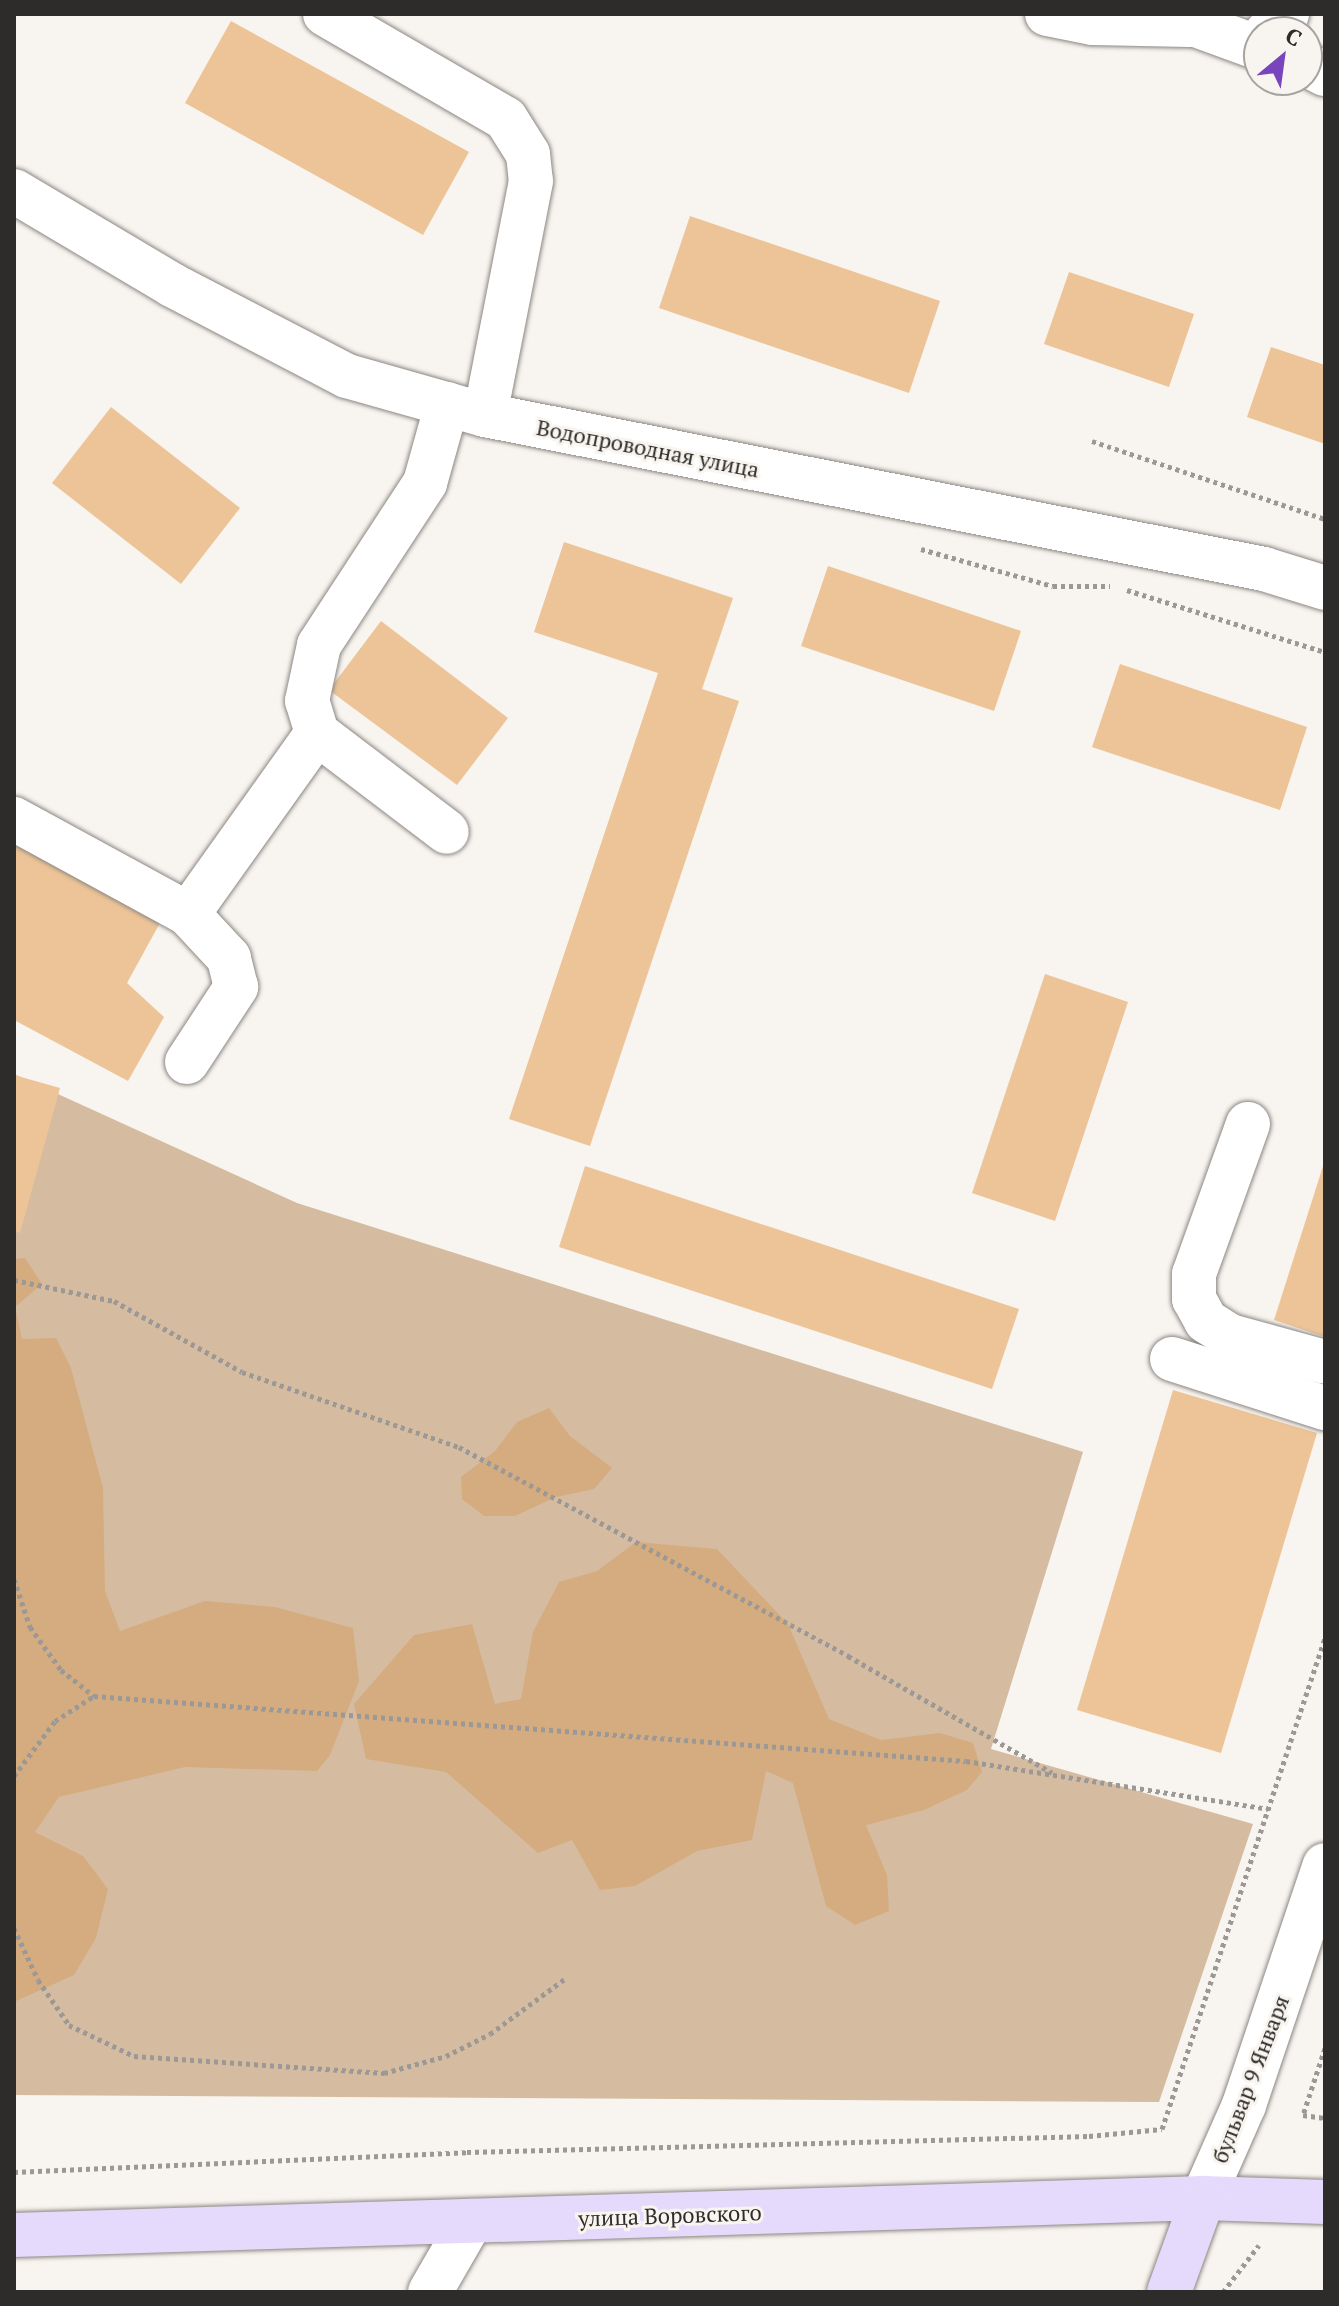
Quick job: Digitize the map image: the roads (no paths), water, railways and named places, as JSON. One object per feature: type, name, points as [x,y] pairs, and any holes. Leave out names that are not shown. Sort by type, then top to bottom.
[{"type":"main road","name":"улица Воровского","points":[[14,2235],[1203,2198],[1325,2202]]},
{"type":"main road","name":"бульвар 9 Января","points":[[1169,2292],[1203,2198]]},
{"type":"street","points":[[325,14],[506,119],[528,154],[531,181],[466,410],[425,483],[319,645],[307,701],[317,733],[447,832]]},
{"type":"street","points":[[1047,14],[1093,23],[1178,19],[1243,37]]},
{"type":"street","name":"Водопроводная улица","points":[[14,191],[172,285],[347,376],[466,410],[1264,569],[1325,588]]},
{"type":"street","points":[[188,914],[317,733]]},
{"type":"street","points":[[14,819],[188,914],[229,958],[236,987],[187,1062]]},
{"type":"street","points":[[1248,1124],[1194,1274],[1194,1299],[1206,1321],[1230,1336],[1325,1362]]},
{"type":"street","points":[[1172,1359],[1325,1408]]},
{"type":"street","name":"бульвар 9 Января","points":[[1203,2198],[1244,2105],[1325,1865]]},
{"type":"street","points":[[430,2292],[471,2221]]}]
